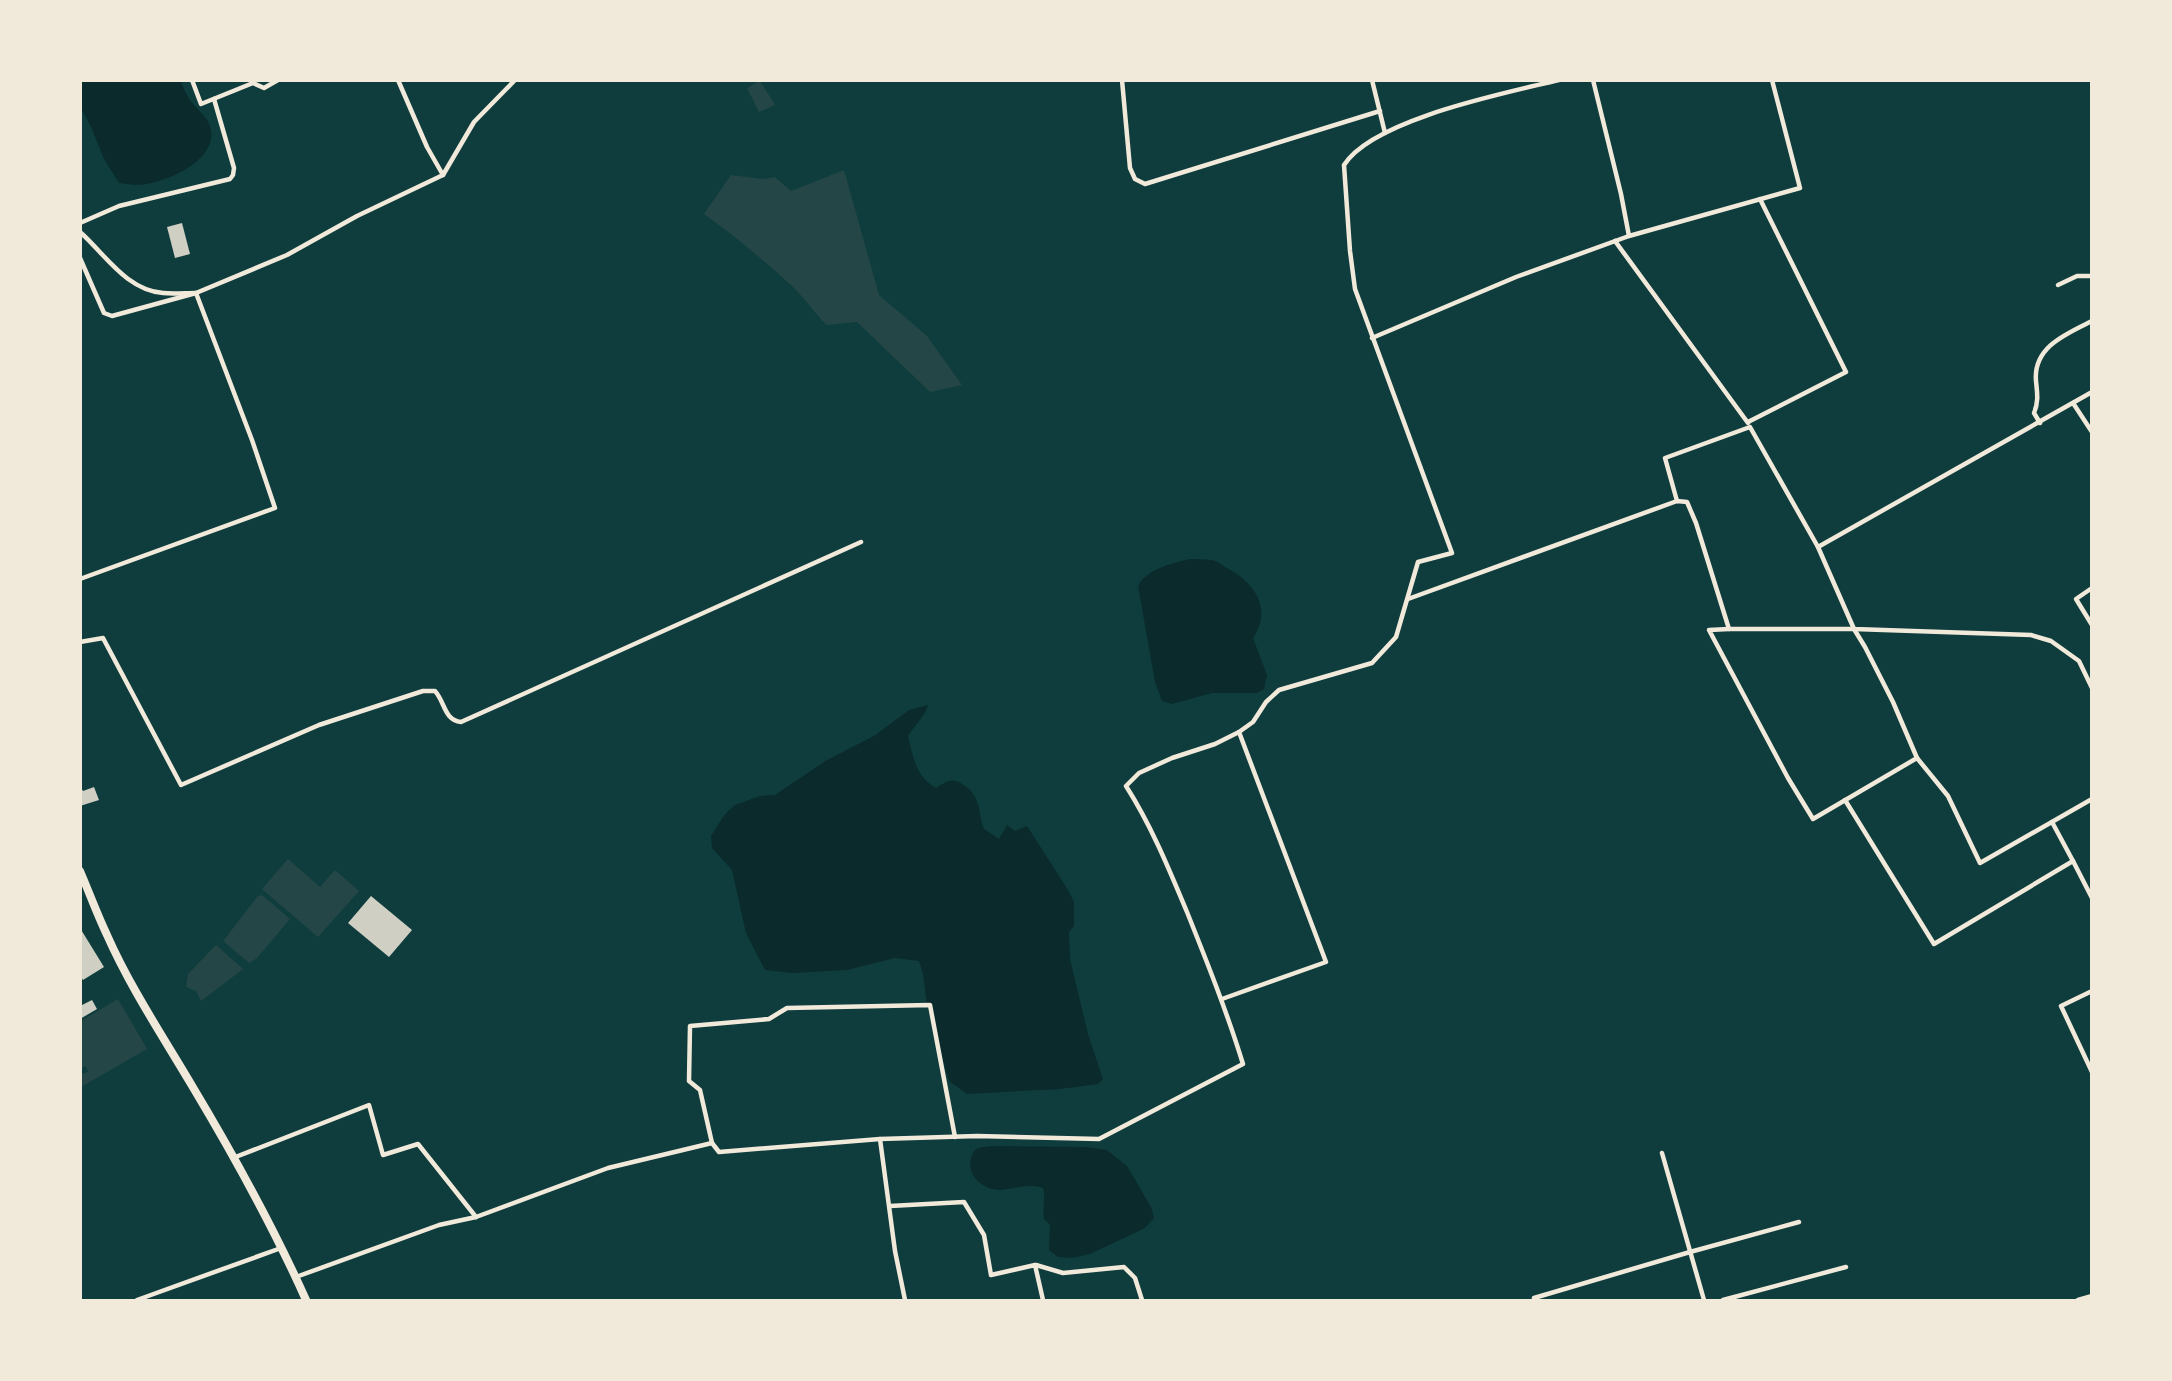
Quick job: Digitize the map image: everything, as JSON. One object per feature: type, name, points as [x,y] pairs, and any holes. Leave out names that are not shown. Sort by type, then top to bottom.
[{"type":"highway","points":[[80,871],[125,972],[204,1105],[282,1247],[306,1300]]},
{"type":"street","points":[[192,80],[201,104],[253,83],[264,88],[278,80]]},
{"type":"street","points":[[398,80],[427,147],[443,175]]},
{"type":"street","points":[[80,258],[104,313],[112,316],[196,293],[287,255],[358,216],[443,175],[474,122],[515,80]]},
{"type":"street","points":[[1122,80],[1130,168],[1135,179],[1145,184],[1380,111]]},
{"type":"street","points":[[1372,80],[1385,133]]},
{"type":"street","points":[[956,1137],[930,1005],[787,1008],[769,1019],[690,1026],[689,1081],[700,1090],[712,1143],[719,1152],[880,1139],[1099,1139],[1243,1064],[1223,999],[1170,871],[1138,804],[1126,786],[1139,773],[1239,732],[1253,722],[1266,702],[1279,690],[1372,663],[1396,638],[1418,562],[1452,553],[1355,289],[1344,165],[1351,154],[1397,126],[1482,98],[1559,80]]},
{"type":"street","points":[[1593,80],[1629,236]]},
{"type":"street","points":[[1372,338],[1516,277],[1629,236],[1800,188],[1772,80]]},
{"type":"street","points":[[80,223],[119,206],[230,179],[234,168],[214,99]]},
{"type":"street","points":[[1677,501],[1665,458],[1749,424],[1846,372],[1759,199]]},
{"type":"street","points":[[80,232],[140,287],[160,293],[196,293]]},
{"type":"street","points":[[1615,241],[1749,424],[1818,547],[1854,629],[1893,702],[1917,758],[1948,796],[1980,863],[2091,799]]},
{"type":"street","points":[[2058,285],[2077,275],[2091,276]]},
{"type":"street","points":[[80,579],[275,508],[253,440],[196,293]]},
{"type":"street","points":[[2040,423],[2035,413],[2039,358],[2050,345],[2091,321]]},
{"type":"street","points":[[1818,547],[2091,393]]},
{"type":"street","points":[[2073,403],[2091,432]]},
{"type":"street","points":[[1407,599],[1677,501],[1687,502],[1696,523],[1729,629]]},
{"type":"street","points":[[80,642],[103,638],[181,785],[319,725],[423,691],[435,691],[448,716],[461,722],[861,542]]},
{"type":"street","points":[[2091,589],[2076,599],[2091,625]]},
{"type":"street","points":[[1917,758],[1813,819],[1788,778],[1709,630],[1854,629],[2031,635],[2052,641],[2080,660],[2091,688]]},
{"type":"street","points":[[1223,999],[1326,962],[1239,732]]},
{"type":"street","points":[[1845,800],[1934,944],[2073,861]]},
{"type":"street","points":[[2052,822],[2091,898]]},
{"type":"street","points":[[2091,991],[2061,1006],[2091,1072]]},
{"type":"street","points":[[232,1158],[369,1105],[383,1155],[418,1144],[476,1217]]},
{"type":"street","points":[[880,1139],[895,1251],[905,1300]]},
{"type":"street","points":[[296,1277],[439,1225],[476,1217],[608,1168],[712,1143]]},
{"type":"street","points":[[1662,1153],[1704,1300]]},
{"type":"street","points":[[890,1206],[964,1202],[984,1235],[991,1275],[1035,1265],[1063,1273],[1124,1267],[1135,1279],[1142,1300]]},
{"type":"street","points":[[1534,1298],[1799,1222]]},
{"type":"street","points":[[137,1300],[282,1247]]},
{"type":"street","points":[[1035,1265],[1043,1300]]},
{"type":"street","points":[[1723,1300],[1846,1267]]},
{"type":"street","points":[[2078,1300],[2091,1296]]},
{"type":"shaded area","points":[[80,81],[181,81],[190,100],[210,126],[208,148],[192,166],[168,178],[143,185],[119,183],[104,159],[81,108]]},
{"type":"shaded area","points":[[760,81],[775,105],[759,112],[747,88]]},
{"type":"shaded area","points":[[844,170],[879,295],[927,336],[962,385],[930,392],[857,322],[827,325],[783,278],[704,214],[731,175],[763,179],[775,177],[791,191]]},
{"type":"shaded area","points":[[1190,559],[1218,562],[1245,581],[1258,597],[1261,617],[1253,638],[1267,675],[1264,689],[1257,693],[1212,693],[1172,704],[1162,701],[1155,682],[1138,586],[1154,571]]},
{"type":"shaded area","points":[[928,705],[908,736],[916,766],[924,778],[936,788],[946,782],[958,782],[973,793],[984,829],[999,839],[1007,825],[1015,831],[1027,826],[1074,902],[1074,926],[1069,932],[1070,959],[1088,1034],[1103,1079],[1098,1084],[967,1094],[949,1081],[927,1006],[919,961],[895,958],[847,970],[793,973],[765,970],[746,933],[732,870],[712,848],[711,836],[725,814],[735,805],[760,796],[775,795],[827,760],[874,736],[909,710]]},
{"type":"shaded area","points":[[288,859],[320,887],[335,870],[359,891],[318,937],[262,889]]},
{"type":"shaded area","points":[[262,895],[290,919],[257,958],[249,963],[223,941],[258,896]]},
{"type":"shaded area","points":[[216,945],[243,969],[201,1001],[196,991],[186,987],[188,974]]},
{"type":"shaded area","points":[[118,999],[147,1049],[81,1087],[81,1070],[82,1074],[88,1072],[86,1066],[81,1068],[81,1021]]},
{"type":"shaded area","points":[[992,1146],[1086,1147],[1107,1150],[1127,1166],[1151,1207],[1154,1218],[1145,1228],[1090,1254],[1073,1258],[1058,1257],[1049,1250],[1050,1225],[1044,1219],[1043,1188],[1027,1186],[993,1189],[980,1183],[972,1173],[970,1167],[974,1151]]},
{"type":"building","points":[[182,223],[190,254],[175,258],[167,227]]},
{"type":"building","points":[[80,786],[83,791],[94,787],[99,800],[80,806]]},
{"type":"building","points":[[371,896],[412,930],[389,957],[348,923]]},
{"type":"building","points":[[80,928],[104,967],[83,980],[80,976]]},
{"type":"building","points":[[92,1000],[97,1009],[80,1019],[80,1006]]}]
